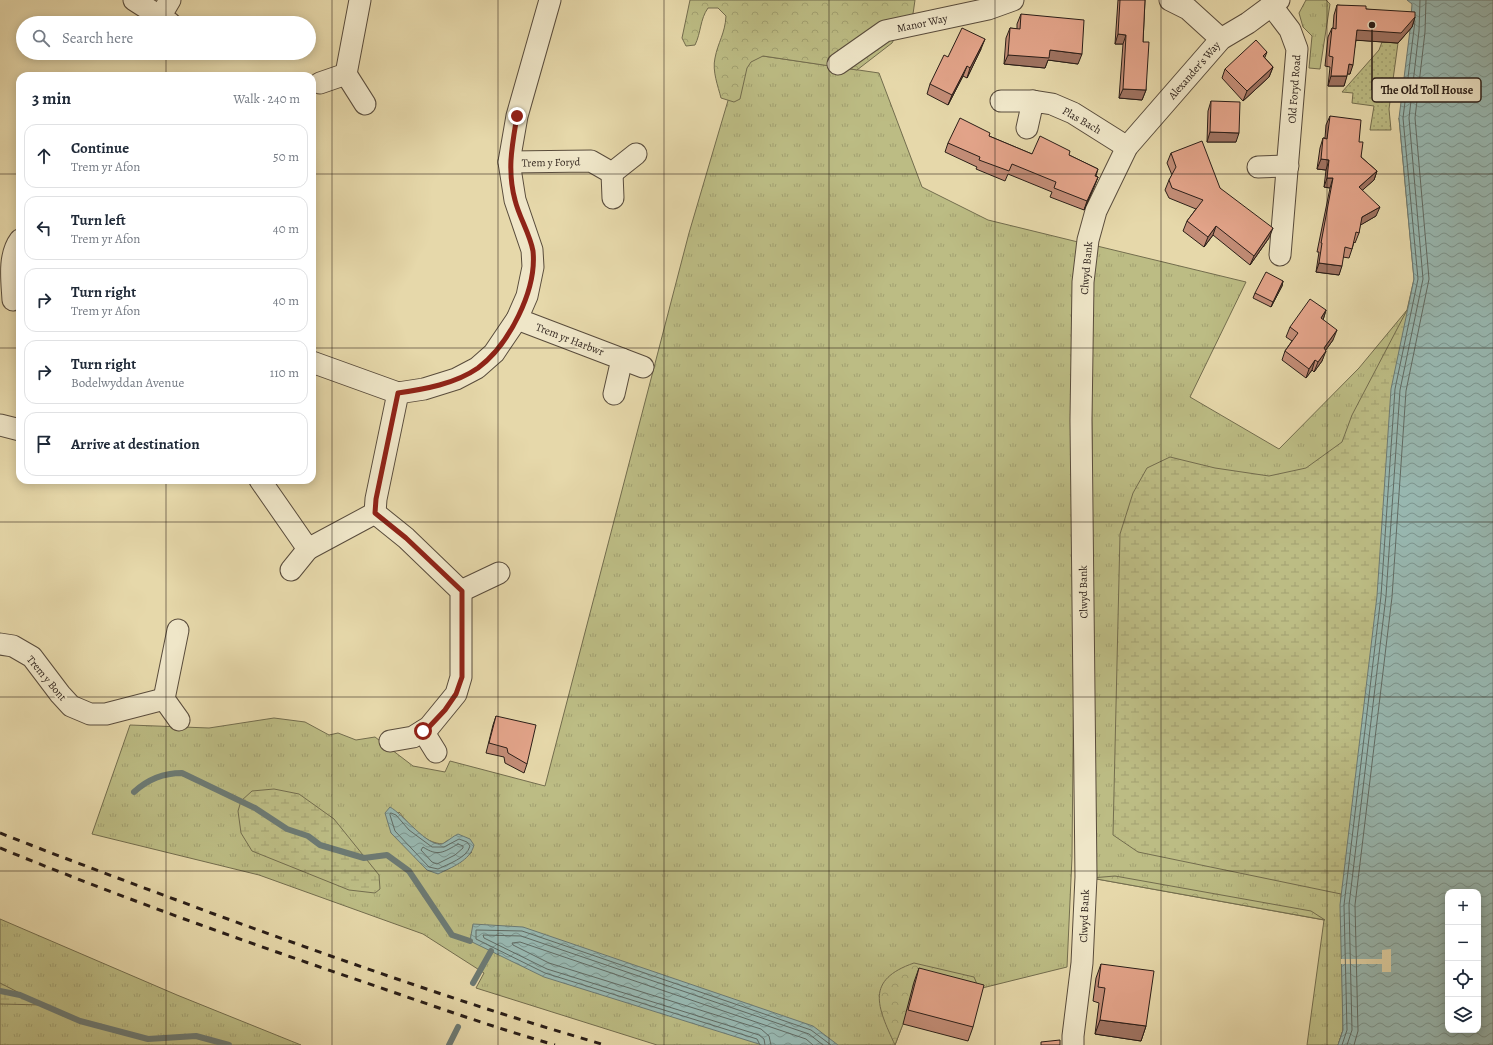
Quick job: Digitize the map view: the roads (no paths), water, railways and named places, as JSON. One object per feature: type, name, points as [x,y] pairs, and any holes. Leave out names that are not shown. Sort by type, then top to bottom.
[{"type":"street","points":[[134,0],[167,13]]},
{"type":"street","points":[[360,0],[346,74],[365,104]]},
{"type":"street","points":[[316,363],[398,393],[424,390],[456,379],[477,368],[494,353],[517,319],[527,296],[533,267],[532,250],[515,200],[510,162],[517,116],[550,0]]},
{"type":"street","name":"Manor Way","points":[[838,64],[885,31],[988,9],[1013,0]]},
{"type":"street","points":[[1170,0],[1188,9],[1221,39]]},
{"type":"street","name":"Alexander's Way","points":[[1127,147],[1221,39],[1248,23],[1275,2]]},
{"type":"street","name":"Old Foryd Road","points":[[1275,2],[1290,30],[1297,49],[1280,255]]},
{"type":"street","points":[[320,83],[346,74]]},
{"type":"street","name":"Plas Bach","points":[[1001,101],[1033,101],[1052,104],[1073,113],[1127,147]]},
{"type":"street","points":[[1027,128],[1033,101]]},
{"type":"street","name":"Clwyd Bank","points":[[1073,1045],[1082,963],[1086,877],[1081,420],[1083,282],[1088,240],[1096,211],[1127,147]]},
{"type":"street","points":[[613,198],[612,173],[636,154]]},
{"type":"street","name":"Trem y Foryd","points":[[510,162],[591,161],[612,173]]},
{"type":"street","points":[[1258,167],[1288,166]]},
{"type":"street","points":[[13,300],[11,275],[13,258],[16,250]]},
{"type":"street","name":"Trem yr Harbwr","points":[[517,319],[643,367]]},
{"type":"street","points":[[614,394],[622,360]]},
{"type":"street","points":[[375,513],[376,499],[398,393]]},
{"type":"street","points":[[0,425],[16,429]]},
{"type":"street","points":[[263,484],[308,549]]},
{"type":"street","points":[[291,570],[308,549],[375,513]]},
{"type":"street","points":[[375,513],[406,538],[462,591],[462,677],[452,700],[429,727],[423,731],[413,737],[390,741]]},
{"type":"street","points":[[462,591],[499,573]]},
{"type":"street","points":[[178,630],[164,699],[179,720]]},
{"type":"street","name":"Trem y Bont","points":[[0,644],[13,646],[32,657],[60,694],[72,706],[90,714],[106,714],[164,699]]},
{"type":"street","points":[[423,731],[436,752]]},
{"type":"water","points":[[1407,0],[1493,0],[1493,1045],[1338,1045],[1343,1030],[1340,905],[1377,596],[1391,389],[1414,279],[1399,118],[1412,4]]},
{"type":"water","points":[[390,807],[422,835],[436,844],[442,844],[458,834],[470,839],[474,845],[472,851],[460,863],[438,874],[427,870],[391,833],[385,813]]},
{"type":"water","points":[[473,924],[523,927],[813,1026],[838,1045],[762,1045],[544,977],[470,941]]},
{"type":"waterway","points":[[134,792],[150,780],[168,774],[182,773],[255,808],[287,829],[308,836],[320,845],[364,858],[387,855],[409,871],[452,935],[470,941]]},
{"type":"waterway","points":[[473,983],[491,951]]},
{"type":"waterway","points":[[0,991],[20,995],[80,1021],[148,1039],[196,1036],[229,1045]]},
{"type":"waterway","points":[[449,1045],[458,1027]]},
{"type":"railway","points":[[0,833],[214,914],[360,966],[506,1015],[605,1045]]},
{"type":"railway","points":[[0,848],[130,899],[261,947],[477,1021],[555,1045]]},
{"type":"place","name":"The Old Toll House","points":[[1372,25]]}]
